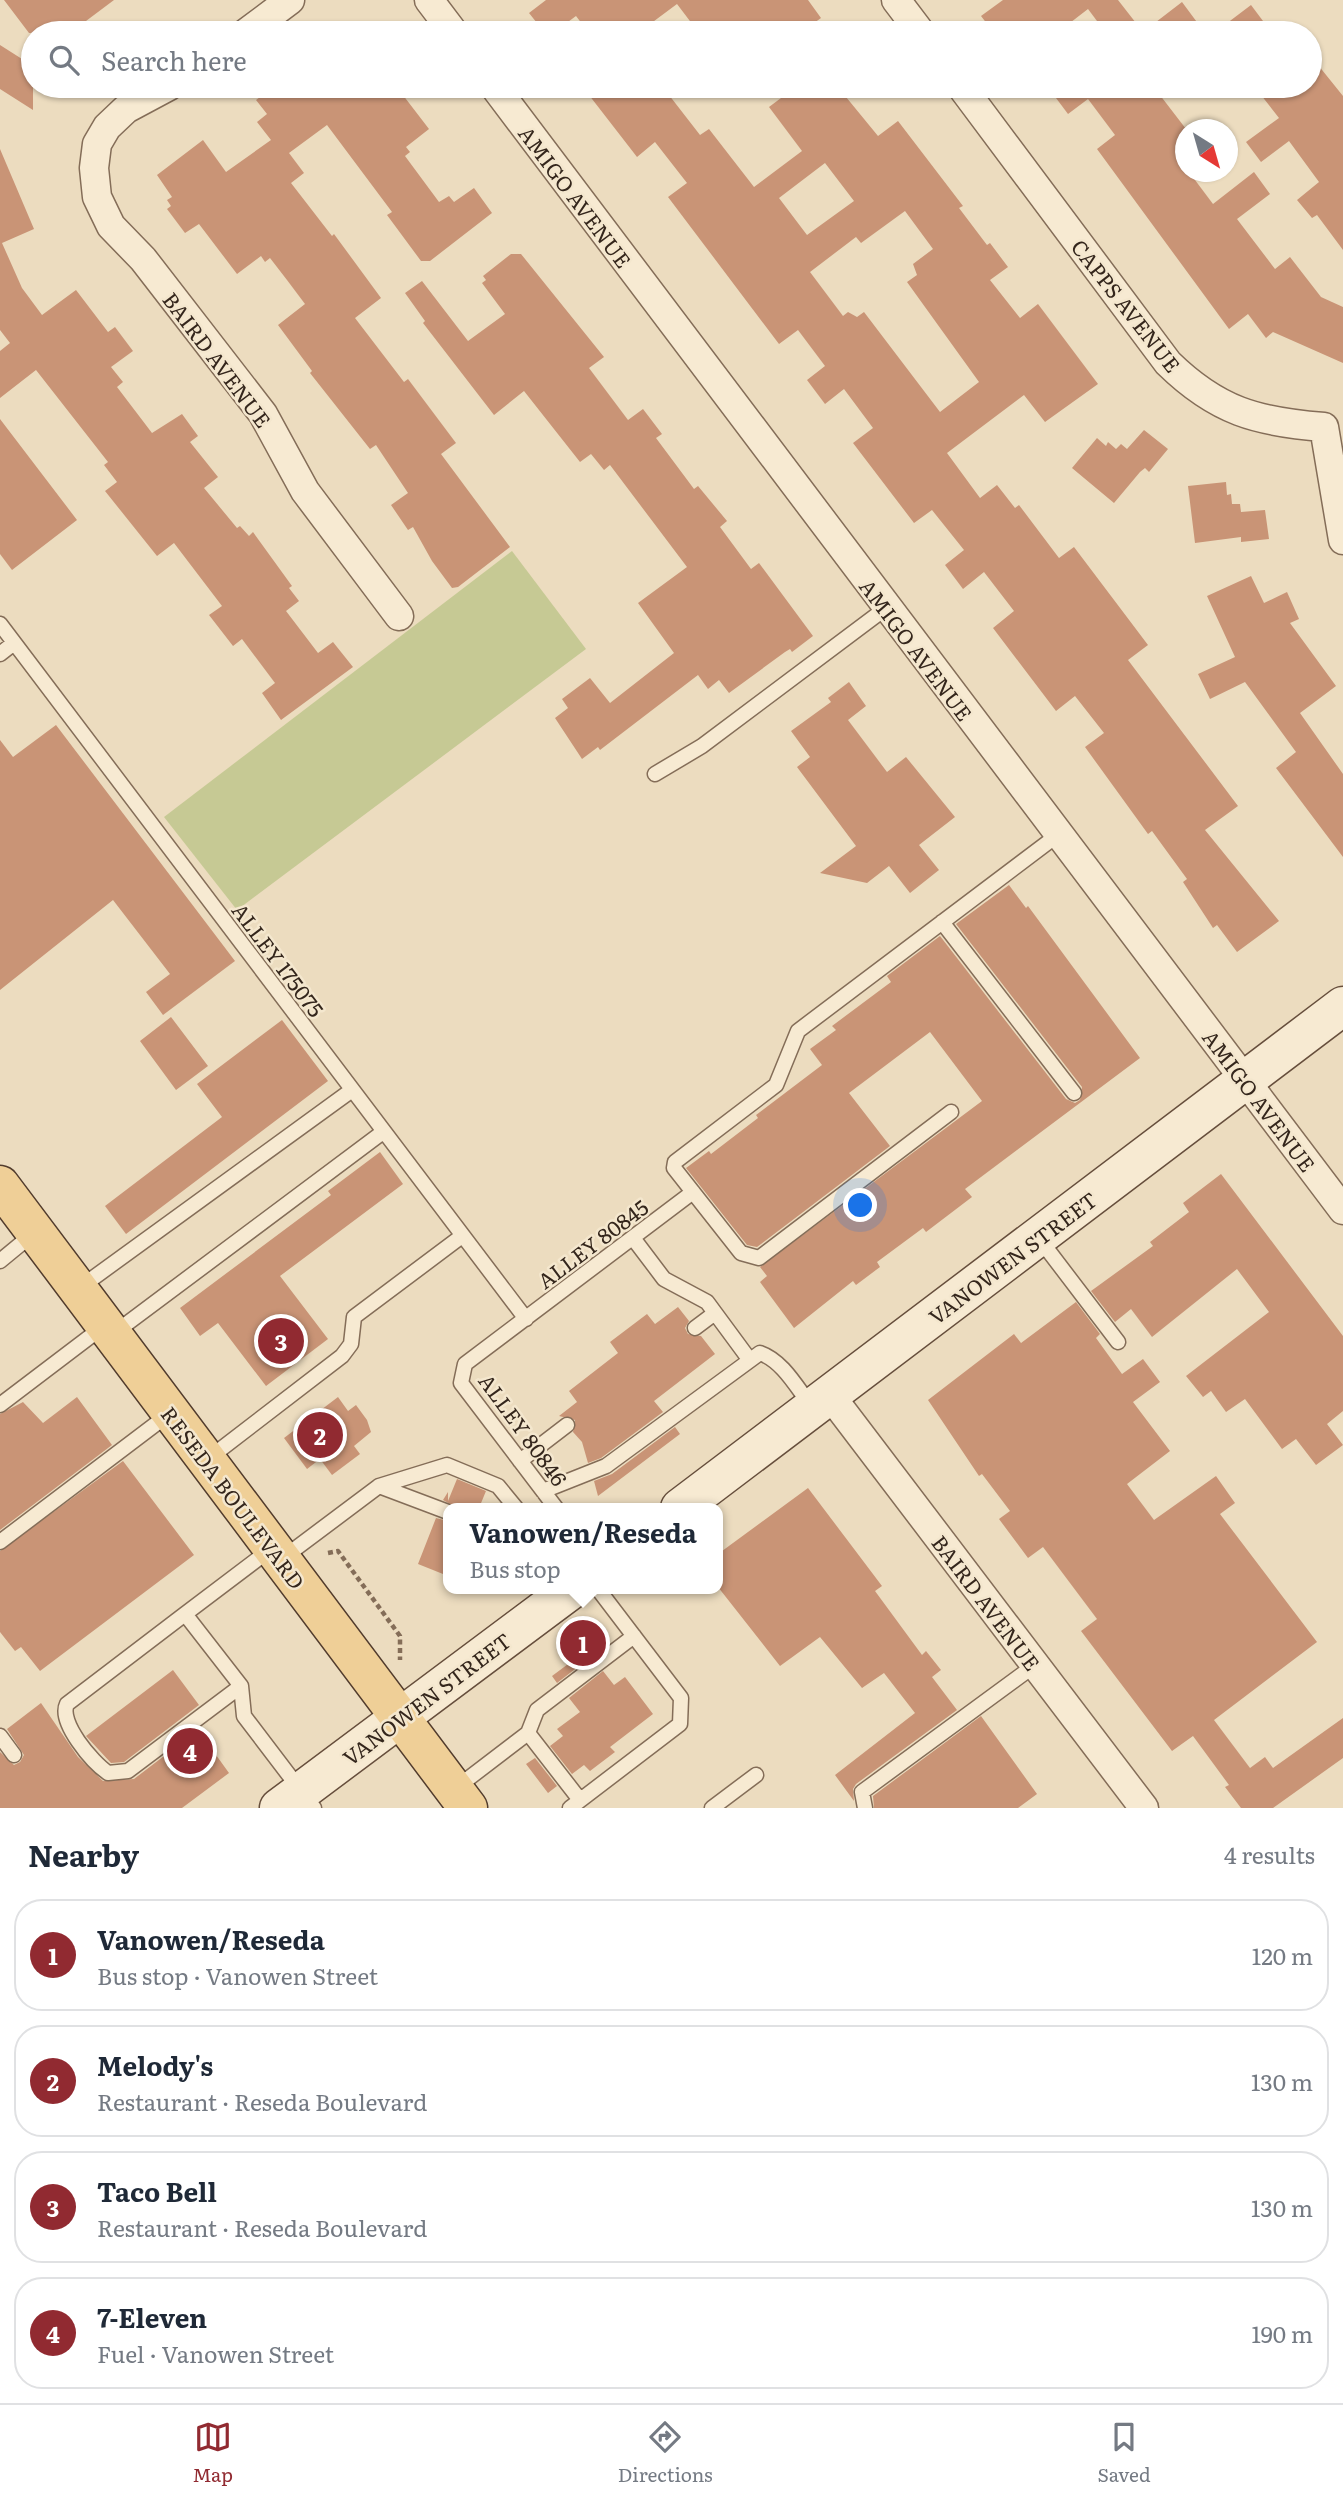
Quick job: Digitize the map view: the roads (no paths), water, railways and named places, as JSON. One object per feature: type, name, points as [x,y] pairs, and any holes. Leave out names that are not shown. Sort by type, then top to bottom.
[{"type":"main road","name":"VANOWEN STREET","points":[[687,1503],[1343,1006]]},
{"type":"main road","name":"RESEDA BOULEVARD","points":[[0,1185],[461,1799]]},
{"type":"main road","name":"VANOWEN STREET","points":[[298,1802],[400,1717],[565,1594]]},
{"type":"street","points":[[262,21],[290,0]]},
{"type":"street","points":[[429,0],[445,21]]},
{"type":"street","points":[[896,0],[912,21]]},
{"type":"street","name":"BAIRD AVENUE","points":[[147,98],[126,109],[107,127],[97,144],[94,168],[97,197],[111,226],[143,259],[263,414],[305,491],[399,616]]},
{"type":"street","name":"AMIGO AVENUE","points":[[503,98],[1343,1210]]},
{"type":"street","name":"CAPPS AVENUE","points":[[970,98],[1168,363],[1192,387],[1225,406],[1274,423],[1333,425],[1343,540]]},
{"type":"street","name":"BAIRD AVENUE","points":[[821,1402],[1034,1665],[1144,1808]]},
{"type":"lane","points":[[655,774],[702,746],[886,608]]},
{"type":"lane","name":"ALLEY 175075","points":[[0,624],[526,1319]]},
{"type":"lane","points":[[0,654],[14,643]]},
{"type":"lane","points":[[951,1112],[759,1258],[741,1253],[688,1196],[674,1168],[676,1162],[776,1085],[798,1031],[1059,834]]},
{"type":"lane","points":[[942,922],[1074,1093]]},
{"type":"lane","points":[[77,1289],[352,1090]]},
{"type":"lane","points":[[0,1405],[383,1132]]},
{"type":"lane","name":"ALLEY 80845","points":[[526,1319],[688,1196]]},
{"type":"lane","points":[[0,1262],[35,1232]]},
{"type":"lane","points":[[207,1460],[342,1356],[351,1344],[354,1317],[462,1236]]},
{"type":"lane","points":[[1038,1237],[1118,1342]]},
{"type":"lane","points":[[633,1238],[664,1279],[707,1303],[749,1359]]},
{"type":"lane","points":[[695,1328],[715,1312]]},
{"type":"lane","name":"ALLEY 80846","points":[[526,1319],[465,1364],[461,1383],[552,1503]]},
{"type":"lane","points":[[543,1491],[606,1466],[760,1353],[770,1357],[821,1402]]},
{"type":"lane","points":[[0,1542],[170,1413]]},
{"type":"lane","points":[[520,1461],[567,1425]]},
{"type":"lane","points":[[241,1686],[128,1770],[108,1773],[99,1767],[65,1721],[63,1711],[67,1704],[186,1614],[379,1486],[447,1465],[498,1486],[512,1503]]},
{"type":"lane","points":[[379,1486],[443,1510]]},
{"type":"lane","points":[[528,1734],[575,1804],[680,1724],[681,1698],[602,1594]]},
{"type":"lane","points":[[186,1614],[241,1686],[244,1716],[298,1802]]},
{"type":"lane","points":[[461,1799],[528,1734],[537,1710],[634,1636]]},
{"type":"lane","points":[[865,1808],[862,1792],[1034,1665]]},
{"type":"lane","points":[[0,1737],[14,1755]]},
{"type":"lane","points":[[712,1808],[756,1775]]},
{"type":"place","name":"Taco Bell","points":[[281,1341]]},
{"type":"place","name":"Melody's","points":[[320,1435]]},
{"type":"place","name":"Vanowen/Reseda","points":[[583,1643]]},
{"type":"place","name":"7-Eleven","points":[[190,1751]]}]
